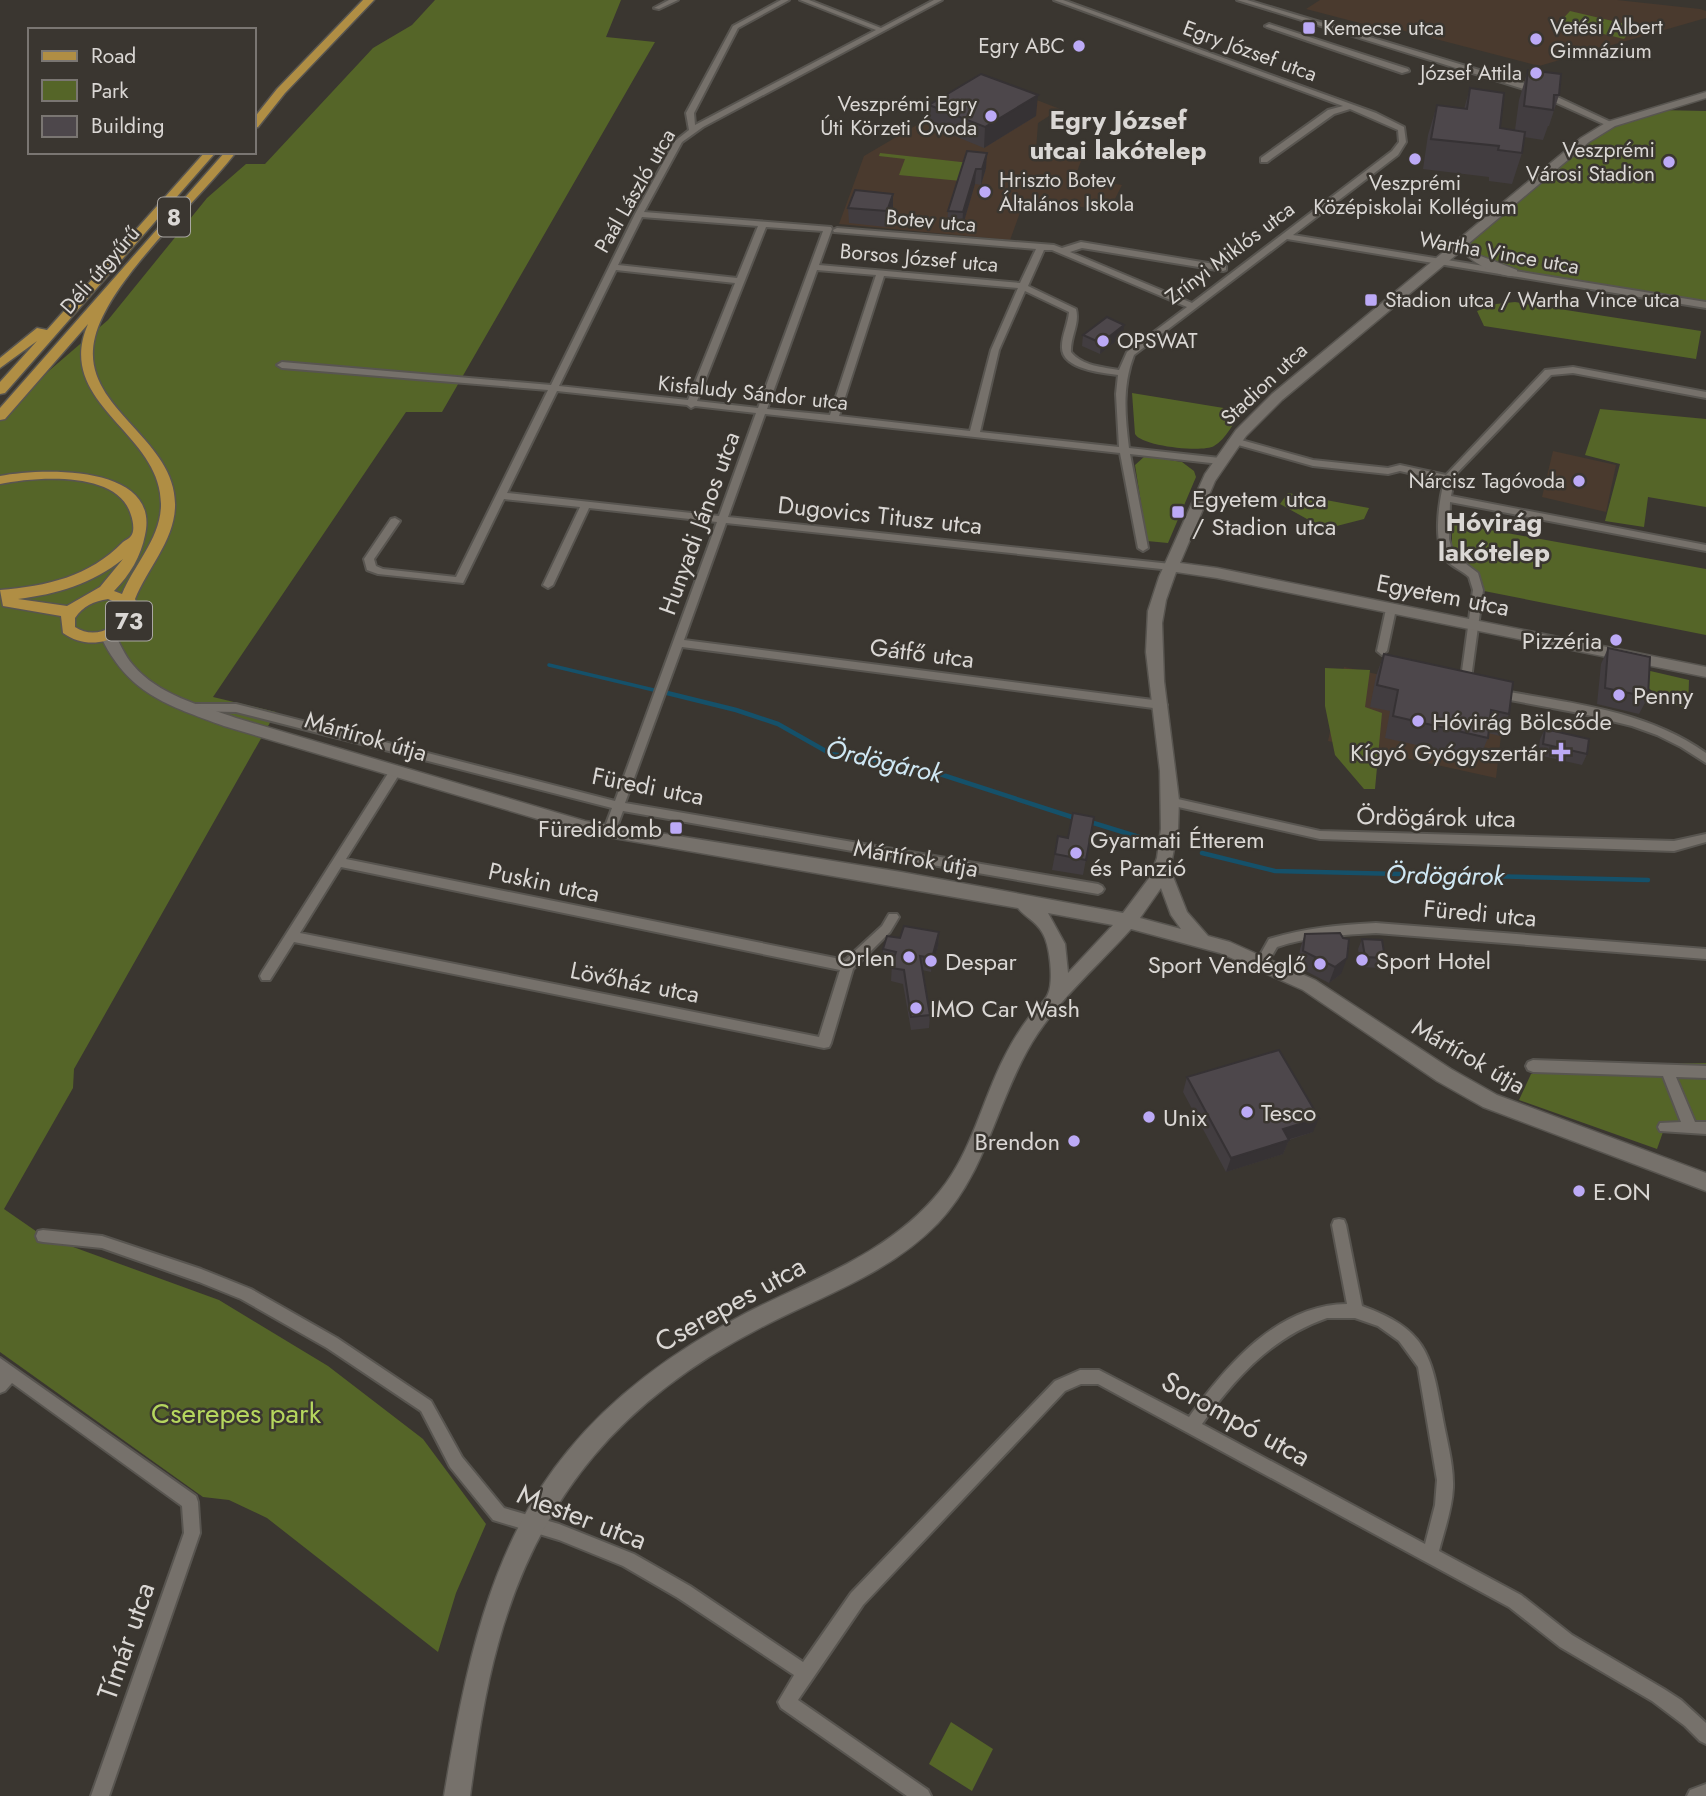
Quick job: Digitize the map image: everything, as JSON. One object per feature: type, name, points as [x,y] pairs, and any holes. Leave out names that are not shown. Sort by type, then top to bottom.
[{"type":"main road","points":[[256,104],[368,0]]},
{"type":"main road","points":[[256,122],[281,91],[368,0]]},
{"type":"main road","name":"Déli útgyűrű","points":[[0,390],[209,154]]},
{"type":"main road","name":"Déli útgyűrű","points":[[0,415],[229,154]]},
{"type":"main road","points":[[117,282],[88,339],[88,376],[97,393],[157,460],[164,478],[168,504],[163,531],[127,599]]},
{"type":"main road","points":[[0,364],[77,303]]},
{"type":"main road","points":[[0,480],[43,472],[67,472],[114,487],[132,503],[141,515],[139,541],[109,588],[99,595]]},
{"type":"main road","points":[[0,595],[31,593],[82,579],[114,561],[141,526]]},
{"type":"main road","name":"73","points":[[99,595],[127,599],[131,603],[133,614],[124,626],[108,635],[89,638],[73,634],[66,624],[70,612],[82,601],[99,595]]},
{"type":"main road","name":"73","points":[[0,601],[70,612]]},
{"type":"street","points":[[657,8],[675,0]]},
{"type":"street","name":"Paál László utca","points":[[554,388],[639,214],[679,141],[692,129],[690,113],[736,27],[786,0]]},
{"type":"street","points":[[803,0],[881,30]]},
{"type":"street","points":[[692,129],[939,0]]},
{"type":"street","name":"Egry József utca","points":[[1057,0],[1351,107],[1389,122],[1401,129],[1404,136]]},
{"type":"street","points":[[1240,0],[1533,89],[1611,124]]},
{"type":"street","points":[[1269,26],[1405,71]]},
{"type":"street","name":"Stadion utca","points":[[1126,921],[1163,872],[1170,832],[1154,622],[1171,567],[1220,460],[1234,441],[1267,407],[1585,140],[1611,124],[1706,95]]},
{"type":"street","name":"Egry József utca","points":[[1264,160],[1331,112],[1351,107]]},
{"type":"street","name":"Zrínyi Miklós utca","points":[[1121,373],[1136,347],[1395,153],[1403,144],[1404,136]]},
{"type":"street","name":"Botev utca","points":[[639,214],[1040,249],[1047,247],[1063,251],[1192,306]]},
{"type":"street","points":[[691,405],[763,224]]},
{"type":"street","name":"Hunyadi János utca","points":[[609,832],[815,267],[833,229]]},
{"type":"street","name":"Wartha Vince utca","points":[[1286,236],[1706,305]]},
{"type":"street","points":[[1463,243],[1474,258],[1513,273]]},
{"type":"street","name":"Botev utca","points":[[1063,251],[1082,245],[1223,268]]},
{"type":"street","name":"Borsos József utca","points":[[974,435],[995,350],[1021,286],[1040,249]]},
{"type":"street","points":[[612,267],[740,281]]},
{"type":"street","name":"Borsos József utca","points":[[815,267],[1021,286],[1073,311],[1065,350],[1068,357],[1081,364],[1121,373]]},
{"type":"street","points":[[833,419],[881,272]]},
{"type":"street","name":"Kisfaludy Sándor utca","points":[[282,365],[554,388],[691,405],[1220,460]]},
{"type":"street","points":[[1706,396],[1573,370],[1548,372],[1448,479],[1445,498],[1446,553],[1477,579],[1473,624],[1459,686],[1653,729],[1680,741],[1706,759]]},
{"type":"street","points":[[1121,373],[1124,450],[1143,548]]},
{"type":"street","points":[[395,521],[369,559],[371,568],[383,572],[459,581],[554,388]]},
{"type":"street","points":[[1234,441],[1312,463],[1388,471],[1400,468],[1448,479]]},
{"type":"street","name":"Dugovics Titusz utca","points":[[502,496],[1171,567]]},
{"type":"street","points":[[1445,498],[1706,548]]},
{"type":"street","points":[[548,585],[586,505]]},
{"type":"street","points":[[1188,532],[1193,555],[1217,573]]},
{"type":"street","name":"Egyetem utca","points":[[1171,567],[1217,573],[1706,672]]},
{"type":"street","points":[[1382,651],[1391,608]]},
{"type":"street","name":"Mártírok útja","points":[[108,635],[116,657],[132,677],[194,708],[230,722],[552,818],[609,832],[901,879],[1126,921],[1201,940],[1262,962],[1309,985],[1444,1075],[1490,1101],[1706,1182]]},
{"type":"street","name":"Gátfő utca","points":[[678,643],[1161,705]]},
{"type":"street","name":"Füredi utca","points":[[194,708],[236,708],[619,806],[1098,889]]},
{"type":"street","points":[[266,976],[396,770]]},
{"type":"street","name":"Ördögárok utca","points":[[1169,801],[1320,835],[1674,846],[1706,838]]},
{"type":"street","name":"Puskin utca","points":[[338,862],[847,966]]},
{"type":"street","points":[[1163,872],[1180,915],[1201,940]]},
{"type":"street","points":[[1020,902],[1040,914],[1059,946],[1058,994]]},
{"type":"street","name":"Lövőház utca","points":[[291,936],[824,1043],[847,966],[886,929],[893,917]]},
{"type":"street","name":"Cserepes utca","points":[[457,1796],[465,1734],[494,1614],[511,1564],[531,1522],[589,1443],[652,1384],[729,1333],[872,1262],[927,1222],[951,1194],[972,1157],[1021,1043],[1058,994],[1126,921]]},
{"type":"street","name":"Füredi utca","points":[[1262,962],[1273,943],[1295,936],[1376,928],[1705,954]]},
{"type":"street","points":[[1533,1066],[1668,1073],[1706,1072]]},
{"type":"street","points":[[1668,1073],[1690,1127]]},
{"type":"street","points":[[1665,1127],[1706,1128]]},
{"type":"street","points":[[1339,1225],[1355,1310]]},
{"type":"street","name":"Mester utca","points":[[43,1236],[102,1242],[201,1276],[246,1294],[332,1343],[426,1406],[456,1462],[495,1510],[599,1547],[646,1569],[805,1673]]},
{"type":"street","points":[[1192,1425],[1226,1378],[1291,1324],[1320,1312],[1355,1310],[1376,1316],[1407,1338],[1419,1353],[1427,1372],[1445,1487],[1430,1555]]},
{"type":"street","points":[[4,1374],[190,1502]]},
{"type":"street","name":"Sorompó utca","points":[[805,1673],[857,1599],[1069,1380],[1089,1376],[1109,1380],[1515,1601],[1566,1641],[1672,1703],[1692,1718],[1706,1735]]},
{"type":"street","name":"Tímár utca","points":[[100,1796],[192,1533],[190,1502]]},
{"type":"street","points":[[805,1673],[788,1702],[922,1796]]},
{"type":"street","points":[[1696,1796],[1706,1793]]},
{"type":"shaded area","name":"Vetési Albert Gimnázium","points":[[1320,0],[1617,0],[1700,9],[1706,11],[1706,18],[1539,66],[1374,23],[1371,26],[1306,9]]},
{"type":"shaded area","name":"Hriszto Botev Általános Iskola","points":[[990,82],[1060,109],[1038,123],[1036,151],[1087,145],[1075,177],[1122,185],[1109,211],[1025,199],[1010,240],[839,224],[864,156]]},
{"type":"shaded area","name":"Nárcisz Tagóvoda","points":[[1553,451],[1616,465],[1606,512],[1542,497]]},
{"type":"shaded area","name":"Hóvirág Bölcsőde","points":[[1344,667],[1505,702],[1496,778],[1328,741]]},
{"type":"green space","name":"Cserepes park","points":[[435,0],[621,0],[606,37],[655,42],[442,412],[406,412],[213,697],[276,712],[74,1069],[73,1088],[4,1209],[43,1236],[219,1300],[328,1366],[423,1439],[486,1524],[456,1593],[438,1652],[267,1518],[229,1500],[203,1497],[0,1352],[0,420],[29,388],[108,320],[207,198],[246,164],[265,164],[373,48],[412,25]]},
{"type":"green space","points":[[1570,11],[1634,26],[1624,39],[1559,23]]},
{"type":"green space","points":[[1658,110],[1706,111],[1706,305],[1513,273],[1474,258],[1463,243],[1597,132]]},
{"type":"green space","points":[[880,153],[979,164],[961,181],[899,175],[905,159],[879,156]]},
{"type":"green space","points":[[1515,302],[1701,331],[1696,359],[1484,326],[1477,311],[1496,304]]},
{"type":"green space","points":[[1132,393],[1242,411],[1226,435],[1214,446],[1197,449],[1159,445],[1135,434]]},
{"type":"green space","points":[[1600,409],[1706,419],[1706,507],[1648,497],[1644,527],[1605,521],[1620,464],[1585,455]]},
{"type":"green space","points":[[1145,456],[1182,462],[1194,471],[1196,477],[1168,543],[1147,541],[1135,465]]},
{"type":"green space","points":[[1288,493],[1369,508],[1364,519],[1325,529],[1280,504]]},
{"type":"green space","points":[[1452,523],[1706,569],[1706,635],[1484,591],[1477,573],[1452,552]]},
{"type":"green space","points":[[1325,668],[1370,670],[1365,707],[1382,713],[1375,789],[1364,789],[1335,755],[1325,706]]},
{"type":"green space","points":[[1646,670],[1689,680],[1688,709],[1664,701],[1645,685]]},
{"type":"green space","points":[[1706,1063],[1706,1133],[1663,1132],[1657,1149],[1519,1100],[1531,1074],[1606,1065]]},
{"type":"green space","points":[[951,1722],[993,1749],[972,1791],[929,1764]]},
{"type":"building","points":[[1528,70],[1561,74],[1559,95],[1554,95],[1553,110],[1524,106]]},
{"type":"building","points":[[981,74],[1038,95],[985,127],[929,105]]},
{"type":"building","points":[[1470,88],[1504,93],[1500,128],[1525,132],[1522,153],[1498,150],[1499,146],[1431,139],[1437,105],[1467,109]]},
{"type":"building","points":[[967,151],[987,153],[982,169],[976,169],[963,212],[948,211]]},
{"type":"building","points":[[855,190],[893,194],[887,211],[848,208]]},
{"type":"building","points":[[1107,317],[1124,325],[1101,343],[1083,335]]},
{"type":"building","points":[[1608,648],[1650,657],[1648,697],[1605,688]]},
{"type":"building","points":[[1384,654],[1513,682],[1509,714],[1491,710],[1488,738],[1393,716],[1398,690],[1377,685]]},
{"type":"building","points":[[1545,729],[1589,739],[1587,754],[1543,744]]},
{"type":"building","points":[[1073,813],[1094,817],[1086,860],[1055,854],[1058,836],[1068,838]]},
{"type":"building","points":[[904,926],[939,932],[932,958],[920,956],[930,1015],[911,1017],[904,970],[891,968],[896,952],[883,949],[887,936],[900,938]]},
{"type":"building","points":[[1340,933],[1343,938],[1349,939],[1347,958],[1335,967],[1303,951],[1305,934]]},
{"type":"building","points":[[1362,939],[1382,940],[1385,958],[1365,957]]},
{"type":"building","name":"Tesco","points":[[1279,1050],[1319,1118],[1283,1129],[1289,1140],[1231,1158],[1187,1077]]},
{"type":"waterway","name":"Ördögárok","points":[[549,665],[662,692]]},
{"type":"waterway","name":"Ördögárok","points":[[655,690],[736,710],[778,724],[831,754],[915,766],[1075,818]]},
{"type":"waterway","name":"Ördögárok","points":[[1087,821],[1139,837]]},
{"type":"waterway","name":"Ördögárok","points":[[1202,853],[1275,871],[1648,880]]},
{"type":"place","name":"Kemecse utca","points":[[1309,28]]},
{"type":"place","name":"Vetési Albert Gimnázium","points":[[1536,39]]},
{"type":"place","name":"Egry ABC","points":[[1079,46]]},
{"type":"place","name":"József Attila","points":[[1536,73]]},
{"type":"place","name":"Veszprémi Egry Úti Körzeti Óvoda","points":[[991,116]]},
{"type":"place","name":"Veszprémi Középiskolai Kollégium","points":[[1415,159]]},
{"type":"place","name":"Veszprémi Városi Stadion","points":[[1669,162]]},
{"type":"place","name":"Hriszto Botev Általános Iskola","points":[[985,192]]},
{"type":"place","name":"Stadion utca / Wartha Vince utca","points":[[1371,300]]},
{"type":"place","name":"OPSWAT","points":[[1103,341]]},
{"type":"place","name":"Nárcisz Tagóvoda","points":[[1579,481]]},
{"type":"place","name":"Egyetem utca / Stadion utca","points":[[1178,512]]},
{"type":"place","name":"Pizzéria","points":[[1616,640]]},
{"type":"place","name":"Penny","points":[[1619,695]]},
{"type":"place","name":"Hóvirág Bölcsőde","points":[[1418,721]]},
{"type":"place","name":"Kígyó Gyógyszertár","points":[[1561,752]]},
{"type":"place","name":"Füredidomb","points":[[676,828]]},
{"type":"place","name":"Gyarmati Étterem és Panzió","points":[[1076,853]]},
{"type":"place","name":"Orlen","points":[[909,957]]},
{"type":"place","name":"Sport Hotel","points":[[1362,960]]},
{"type":"place","name":"Despar","points":[[931,961]]},
{"type":"place","name":"Sport Vendéglő","points":[[1320,964]]},
{"type":"place","name":"IMO Car Wash","points":[[916,1008]]},
{"type":"place","name":"Tesco","points":[[1247,1112]]},
{"type":"place","name":"Unix","points":[[1149,1117]]},
{"type":"place","name":"Brendon","points":[[1074,1141]]},
{"type":"place","name":"E.ON","points":[[1579,1191]]},
{"type":"district","name":"Egry József utcai lakótelep","points":[[1118,135]]},
{"type":"district","name":"Hóvirág lakótelep","points":[[1494,537]]}]
